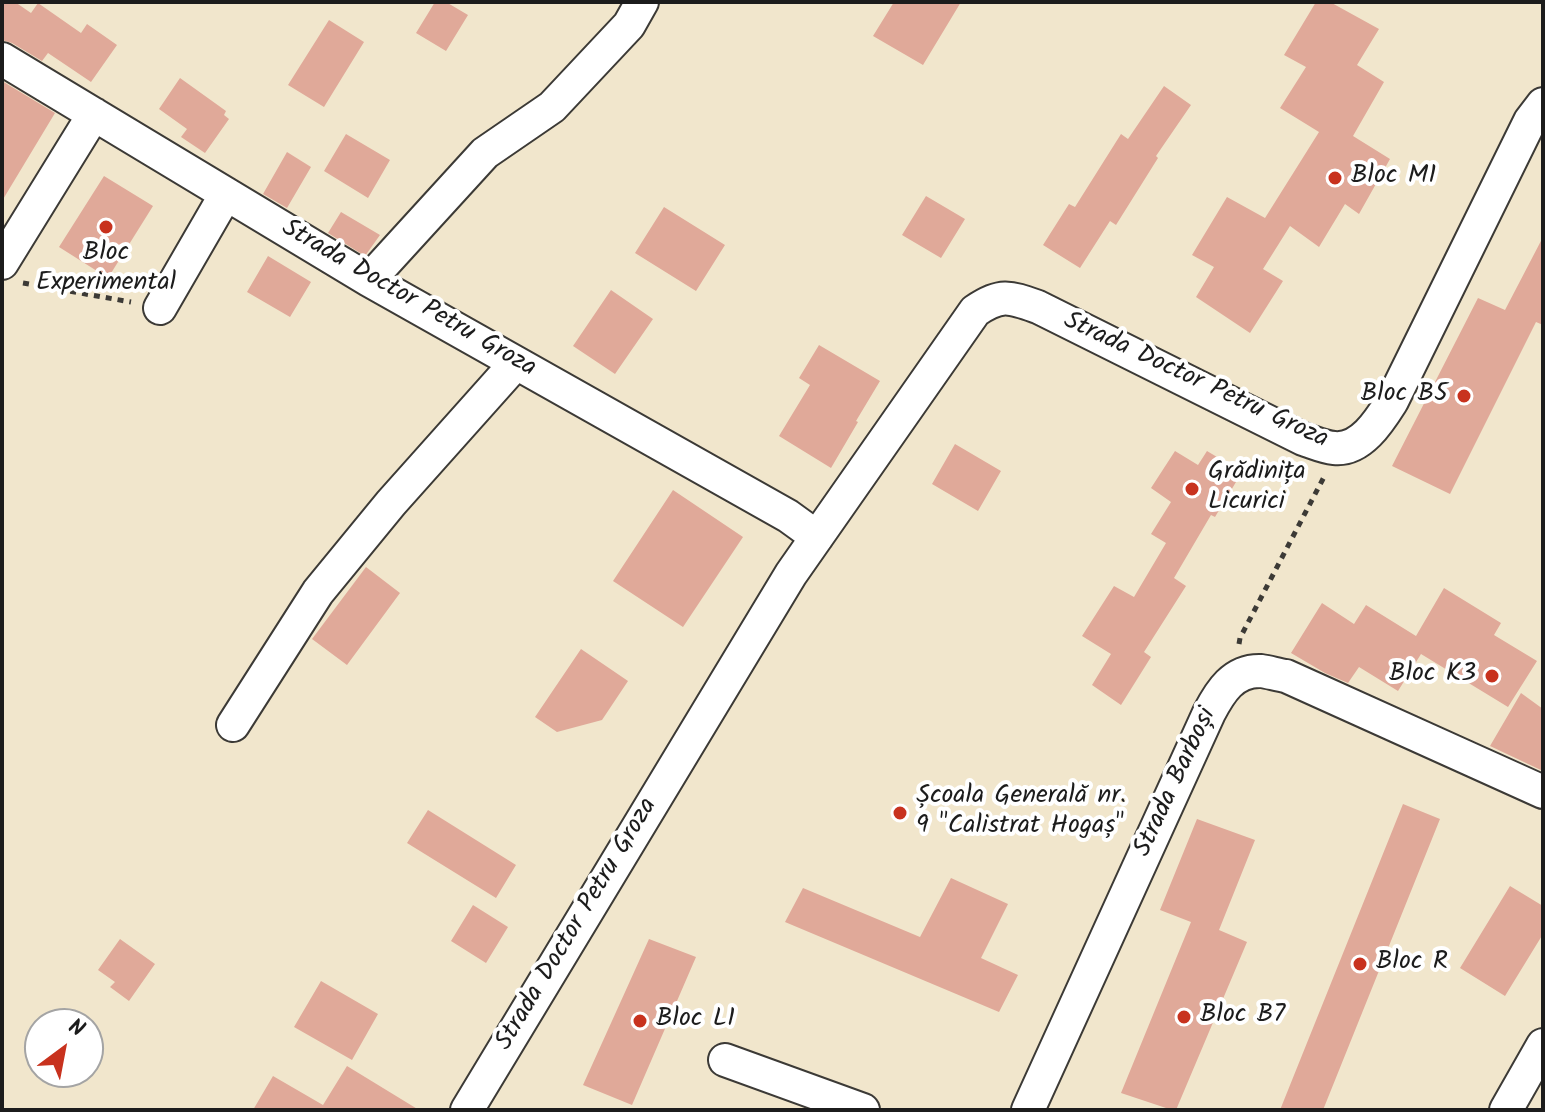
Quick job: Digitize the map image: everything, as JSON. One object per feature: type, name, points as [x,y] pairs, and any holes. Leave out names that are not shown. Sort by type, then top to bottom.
[{"type":"street","points":[[369,280],[485,153],[552,107],[629,25],[642,2]]},
{"type":"street","name":"Strada Doctor Petru Groza","points":[[2,59],[369,280],[777,510],[817,537]]},
{"type":"street","name":"Strada Doctor Petru Groza","points":[[467,1110],[802,556],[975,311],[989,301],[1011,297],[1038,307],[1303,439],[1338,449],[1357,442],[1375,427],[1392,401],[1530,121],[1543,104]]},
{"type":"street","points":[[9,272],[94,114]]},
{"type":"street","points":[[160,308],[226,194]]},
{"type":"street","points":[[233,725],[318,592],[391,503],[516,363]]},
{"type":"street","points":[[1239,676],[1259,671],[1286,676],[1543,792]]},
{"type":"street","name":"Strada Barboși","points":[[1028,1110],[1209,713],[1223,688],[1239,676]]},
{"type":"street","points":[[1506,1110],[1543,1045]]},
{"type":"street","points":[[725,1060],[863,1110]]},
{"type":"path","points":[[9,272],[160,308]]},
{"type":"path","points":[[1239,676],[1240,638],[1338,449]]},
{"type":"building","points":[[2,2],[15,2],[31,13],[38,3],[81,33],[87,24],[117,45],[91,82],[48,53],[42,61],[2,40]]},
{"type":"building","points":[[435,2],[446,2],[468,15],[446,51],[416,33]]},
{"type":"building","points":[[894,2],[961,2],[923,65],[873,36]]},
{"type":"building","name":"Bloc M1","points":[[1316,2],[1330,2],[1379,29],[1357,65],[1384,82],[1353,136],[1390,159],[1359,214],[1345,204],[1319,247],[1290,226],[1263,269],[1283,281],[1250,333],[1196,297],[1214,267],[1192,255],[1227,197],[1265,218],[1319,132],[1280,108],[1306,67],[1284,55]]},
{"type":"building","points":[[329,20],[364,42],[324,107],[288,85]]},
{"type":"building","points":[[180,78],[226,111],[224,115],[229,119],[205,153],[181,137],[187,129],[159,109]]},
{"type":"building","points":[[2,81],[55,113],[2,201]]},
{"type":"building","points":[[1164,86],[1191,105],[1156,156],[1158,158],[1116,225],[1110,221],[1080,268],[1043,245],[1069,204],[1075,207],[1121,134],[1128,139]]},
{"type":"building","points":[[346,134],[390,160],[368,198],[324,171]]},
{"type":"building","points":[[287,152],[311,167],[287,208],[263,194]]},
{"type":"building","name":"Bloc Experimental","points":[[104,176],[153,206],[108,278],[59,247]]},
{"type":"building","points":[[926,196],[965,219],[941,258],[902,235]]},
{"type":"building","points":[[664,207],[725,245],[696,291],[635,253]]},
{"type":"building","points":[[341,212],[380,235],[365,256],[328,233]]},
{"type":"building","name":"Bloc B5","points":[[1543,237],[1543,325],[1536,322],[1450,494],[1392,466],[1478,298],[1505,310]]},
{"type":"building","points":[[268,256],[311,282],[290,317],[247,292]]},
{"type":"building","points":[[611,290],[653,319],[615,374],[573,346]]},
{"type":"building","points":[[819,345],[880,381],[831,468],[779,436],[810,385],[799,378]]},
{"type":"building","points":[[955,444],[1001,471],[978,511],[932,484]]},
{"type":"building","points":[[1175,451],[1198,465],[1207,451],[1242,472],[1215,517],[1211,515],[1174,578],[1186,586],[1144,652],[1151,657],[1121,705],[1092,685],[1111,654],[1082,636],[1114,586],[1134,597],[1166,543],[1151,534],[1171,502],[1151,488]]},
{"type":"building","points":[[673,490],[743,537],[683,627],[613,581]]},
{"type":"building","points":[[366,567],[400,593],[347,665],[312,639]]},
{"type":"building","name":"Bloc K3","points":[[1444,588],[1501,623],[1494,635],[1537,661],[1508,707],[1421,654],[1398,691],[1359,667],[1348,683],[1291,653],[1322,603],[1354,624],[1366,605],[1416,636]]},
{"type":"building","points":[[581,649],[628,681],[602,720],[557,732],[535,717]]},
{"type":"building","points":[[1521,693],[1543,709],[1543,771],[1490,746]]},
{"type":"building","name":"Bloc R","points":[[1403,804],[1440,819],[1323,1110],[1280,1110]]},
{"type":"building","points":[[428,810],[516,865],[496,898],[407,843]]},
{"type":"building","name":"Bloc B7","points":[[1197,819],[1255,840],[1219,930],[1247,942],[1176,1110],[1172,1110],[1121,1093],[1191,922],[1160,910]]},
{"type":"building","points":[[951,878],[1008,904],[981,958],[1018,975],[999,1012],[785,922],[803,888],[920,937]]},
{"type":"building","points":[[1510,886],[1543,906],[1543,934],[1505,996],[1460,968]]},
{"type":"building","points":[[473,905],[508,927],[486,963],[451,941]]},
{"type":"building","points":[[120,939],[155,964],[129,1001],[110,987],[115,982],[98,970]]},
{"type":"building","name":"Bloc L1","points":[[649,939],[696,957],[632,1105],[583,1085]]},
{"type":"building","points":[[321,981],[378,1014],[352,1060],[294,1027]]},
{"type":"building","points":[[347,1066],[419,1110],[253,1110],[273,1076],[323,1105]]},
{"type":"place","name":"Bloc M1","points":[[1335,178]]},
{"type":"place","name":"Bloc Experimental","points":[[106,227]]},
{"type":"place","name":"Bloc B5","points":[[1464,396]]},
{"type":"place","name":"Grădinița Licurici","points":[[1192,489]]},
{"type":"place","name":"Bloc K3","points":[[1492,676]]},
{"type":"place","name":"Școala Generală nr. 9 \"Calistrat Hogaș\"","points":[[900,813]]},
{"type":"place","name":"Bloc R","points":[[1360,964]]},
{"type":"place","name":"Bloc B7","points":[[1184,1017]]},
{"type":"place","name":"Bloc L1","points":[[640,1021]]}]
